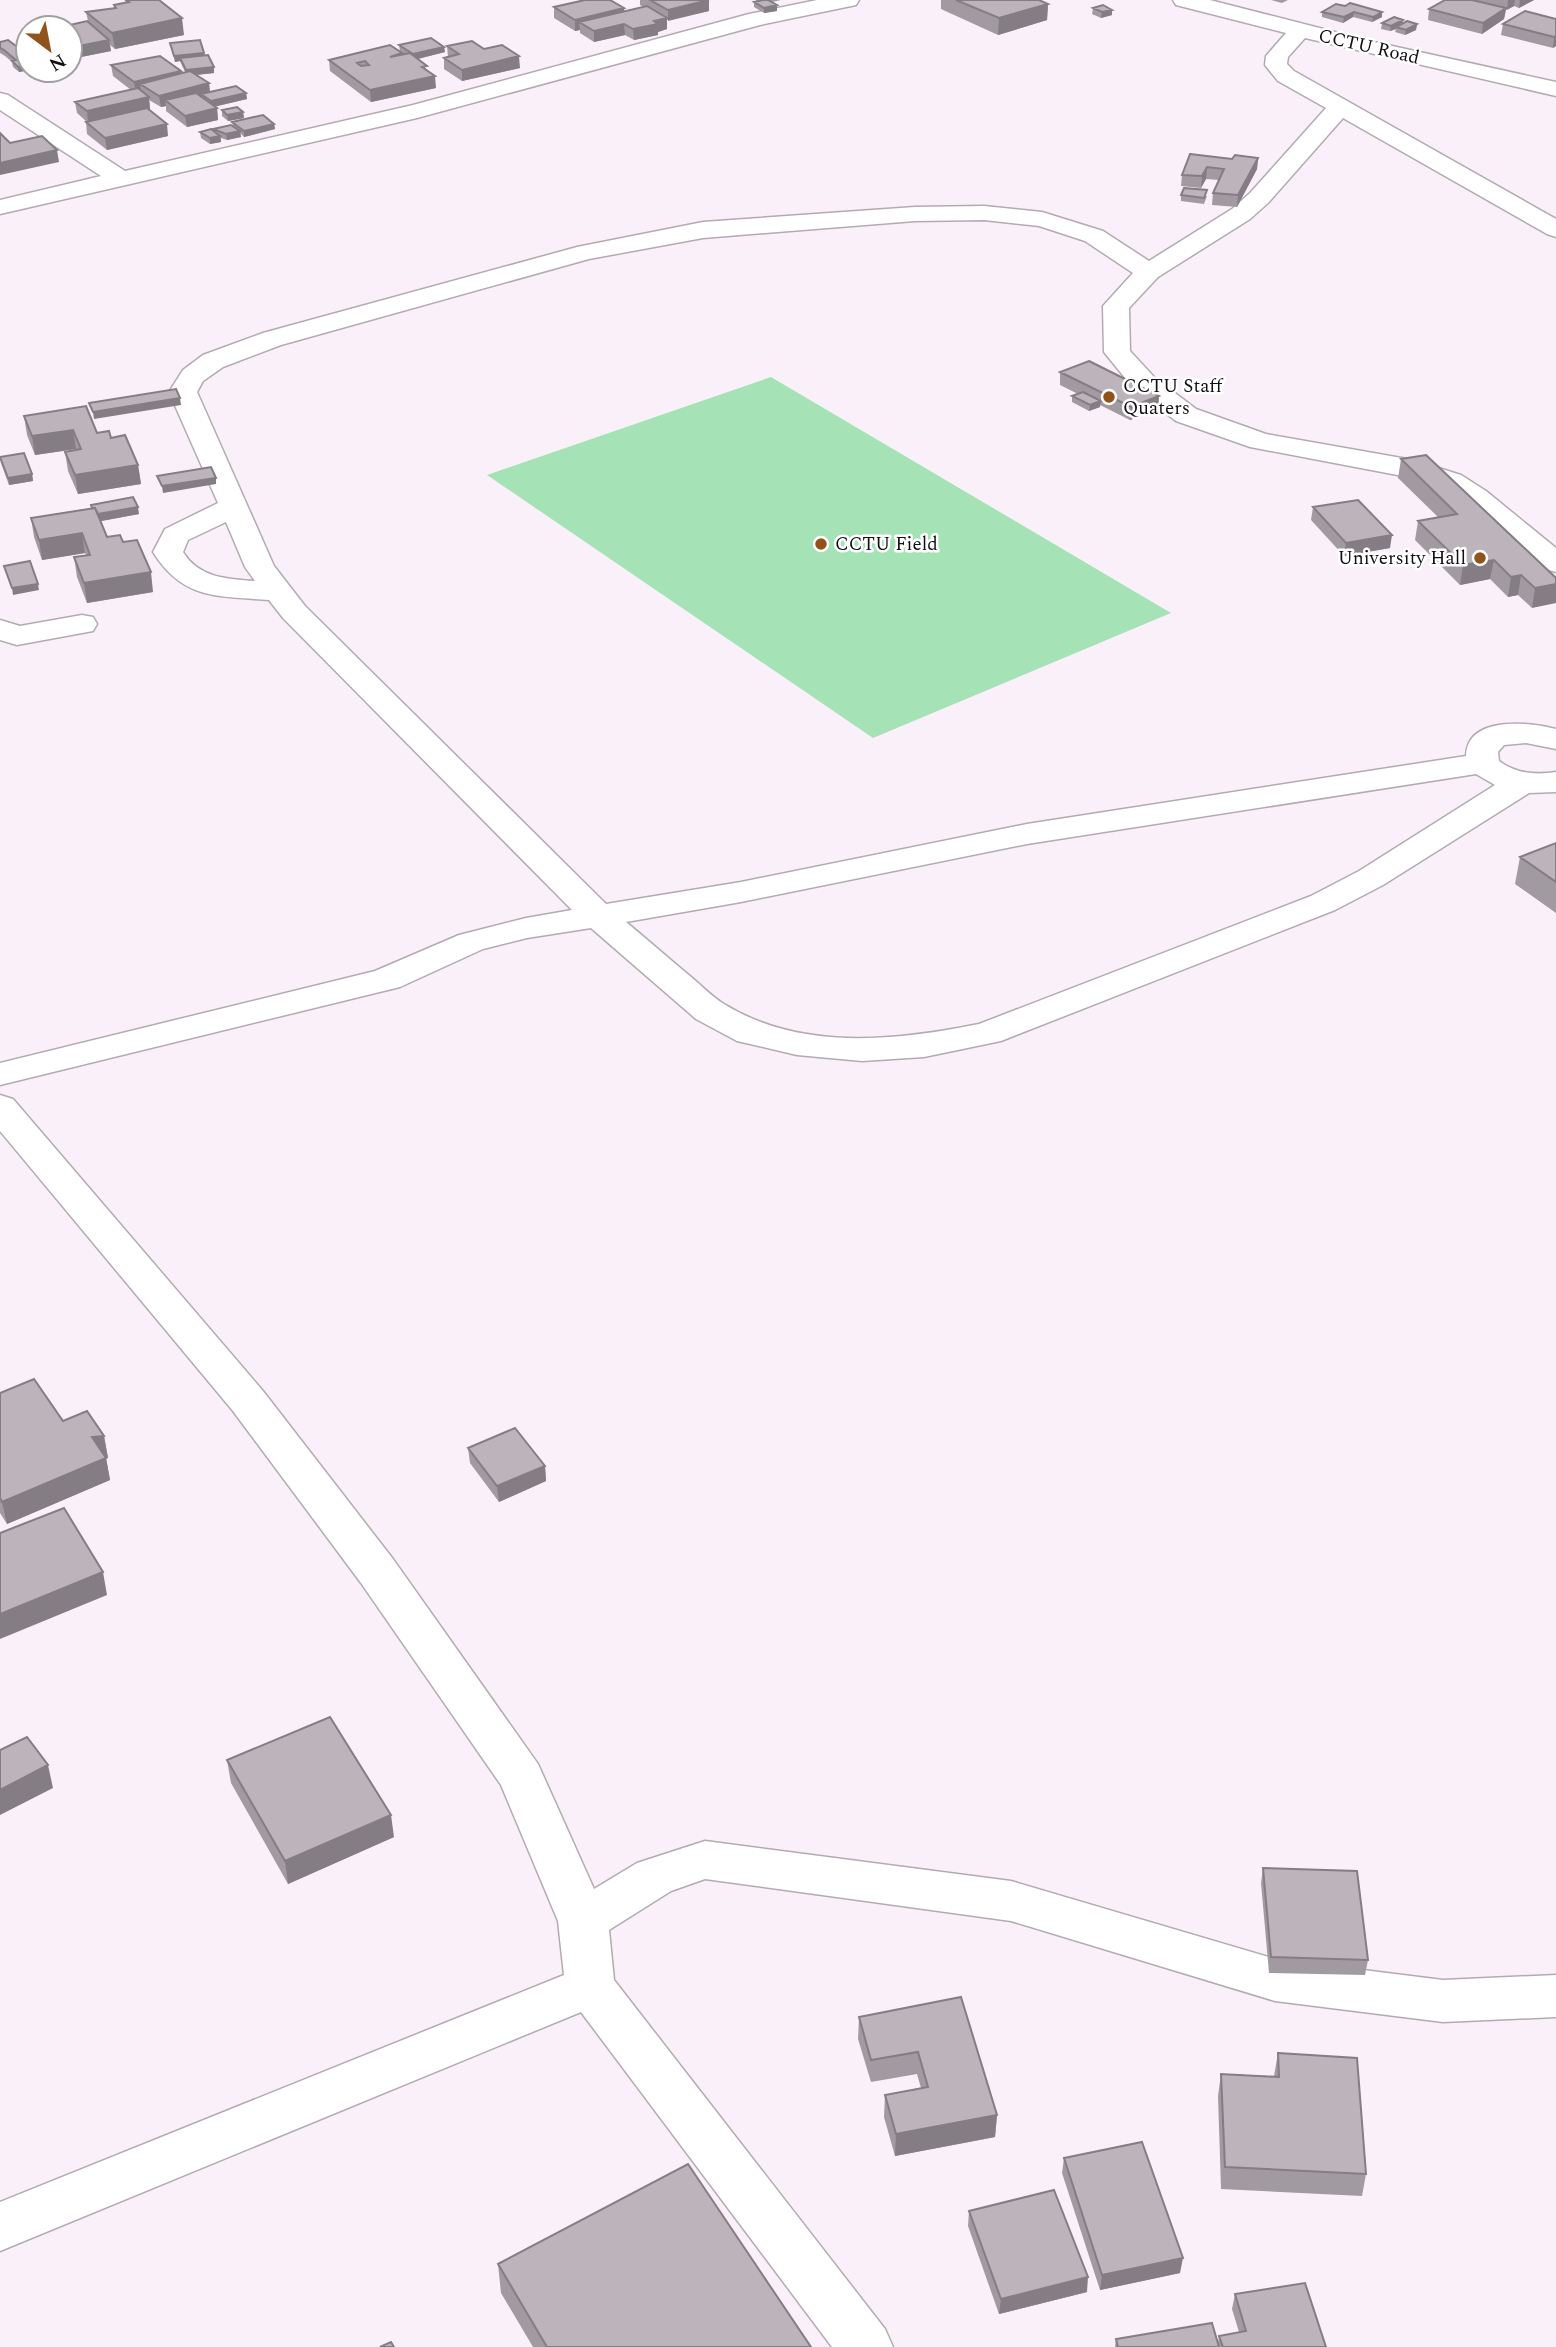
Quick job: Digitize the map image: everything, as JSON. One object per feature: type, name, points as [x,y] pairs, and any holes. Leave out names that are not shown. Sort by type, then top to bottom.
[{"type":"street","points":[[0,206],[417,111],[757,19],[848,0]]},
{"type":"street","name":"CCTU Road","points":[[1184,0],[1300,30],[1553,85]]},
{"type":"street","points":[[733,6],[757,19]]},
{"type":"street","points":[[1300,30],[1276,56],[1276,65],[1286,76],[1556,229]]},
{"type":"street","points":[[0,100],[123,180]]},
{"type":"street","points":[[1339,108],[1259,198],[1241,214],[1149,272],[1116,306],[1117,352],[1144,383],[1186,415],[1260,441],[1413,469],[1451,481],[1476,497],[1556,563]]},
{"type":"street","points":[[1149,272],[1094,236],[1041,219],[984,212],[915,214],[703,230],[586,251],[272,339],[213,362],[193,376],[183,392],[260,567],[275,591],[597,915],[709,1011],[750,1033],[797,1044],[862,1050],[924,1046],[988,1033],[1323,903],[1371,878],[1521,783]]},
{"type":"street","points":[[233,507],[175,535],[168,552],[175,567],[202,585],[275,591]]},
{"type":"street","points":[[0,629],[18,636],[82,624]]},
{"type":"street","points":[[1550,731],[1505,734],[1493,738],[1484,746],[1481,754],[1484,763],[1505,778],[1521,783],[1556,782]]},
{"type":"street","points":[[0,1074],[387,979],[471,942],[526,928],[754,890],[1027,834],[1484,763]]},
{"type":"street","points":[[0,1107],[248,1401],[377,1571],[522,1777],[583,1921],[590,1986],[865,2347]]},
{"type":"street","points":[[583,1921],[654,1877],[705,1860],[1011,1901],[1275,1980],[1443,2000],[1556,1996]]},
{"type":"street","points":[[0,2227],[590,1986]]},
{"type":"green space","name":"CCTU Field","points":[[771,377],[1171,613],[873,738],[487,475]]},
{"type":"building","points":[[126,0],[159,0],[182,18],[112,33],[86,12],[116,8],[114,5],[129,2]]},
{"type":"building","points":[[585,0],[610,0],[624,8],[575,20],[554,7]]},
{"type":"building","points":[[650,0],[709,0],[668,10]]},
{"type":"building","points":[[763,0],[777,5],[764,8],[754,2]]},
{"type":"building","points":[[956,0],[1039,0],[1048,4],[999,18]]},
{"type":"building","points":[[1445,0],[1472,0],[1506,8],[1483,23],[1429,9]]},
{"type":"building","points":[[1350,3],[1382,12],[1373,17],[1354,12],[1344,17],[1322,12],[1336,4],[1345,6]]},
{"type":"building","points":[[1103,5],[1112,10],[1102,12],[1093,8]]},
{"type":"building","points":[[647,6],[667,18],[654,21],[658,24],[633,29],[624,24],[594,31],[579,22]]},
{"type":"building","points":[[1525,11],[1556,19],[1556,36],[1503,24]]},
{"type":"building","points":[[1394,17],[1403,20],[1391,26],[1382,23]]},
{"type":"building","points":[[87,21],[109,40],[84,45],[84,22]]},
{"type":"building","points":[[1407,21],[1417,24],[1406,30],[1396,27]]},
{"type":"building","points":[[431,38],[444,47],[413,54],[399,45]]},
{"type":"building","points":[[8,40],[14,44],[14,58],[0,48],[0,42]]},
{"type":"building","points":[[200,40],[204,53],[174,56],[170,43]]},
{"type":"building","points":[[472,41],[484,49],[502,45],[519,56],[462,70],[444,58],[459,54],[447,46]]},
{"type":"building","points":[[390,45],[402,53],[390,57],[410,53],[427,66],[422,67],[435,76],[370,90],[329,60]],"holes":[[[365,61],[369,65],[361,66],[357,63]]]},
{"type":"building","points":[[208,55],[214,67],[186,70],[180,58]]},
{"type":"building","points":[[160,56],[181,71],[134,82],[111,65]]},
{"type":"building","points":[[190,71],[209,83],[159,96],[140,84]]},
{"type":"building","points":[[236,86],[246,93],[211,101],[201,94]]},
{"type":"building","points":[[138,88],[149,97],[87,111],[75,102]]},
{"type":"building","points":[[196,93],[217,108],[185,116],[165,100]]},
{"type":"building","points":[[237,107],[243,112],[227,115],[222,110]]},
{"type":"building","points":[[147,108],[167,124],[105,138],[86,122]]},
{"type":"building","points":[[263,115],[274,124],[244,131],[232,122]]},
{"type":"building","points":[[231,125],[240,131],[226,134],[213,129]]},
{"type":"building","points":[[211,129],[220,136],[210,138],[200,132]]},
{"type":"building","points":[[0,133],[10,143],[42,136],[57,150],[0,163]]},
{"type":"building","points":[[1190,154],[1232,159],[1235,155],[1258,158],[1238,195],[1213,193],[1224,169],[1207,167],[1202,176],[1182,175]]},
{"type":"building","points":[[1184,188],[1207,190],[1204,198],[1181,195]]},
{"type":"building","points":[[1089,361],[1159,396],[1131,407],[1060,372]]},
{"type":"building","points":[[176,389],[180,398],[93,412],[89,403]]},
{"type":"building","points":[[1083,392],[1101,401],[1090,405],[1072,396]]},
{"type":"building","points":[[86,406],[97,433],[109,431],[111,438],[125,435],[138,465],[75,475],[65,452],[81,449],[73,430],[32,436],[24,416]]},
{"type":"building","points":[[24,453],[32,474],[8,478],[0,457]]},
{"type":"building","points":[[1426,455],[1556,578],[1556,584],[1535,588],[1521,575],[1511,577],[1494,560],[1463,565],[1418,521],[1457,514],[1401,459]]},
{"type":"building","points":[[211,467],[216,478],[162,486],[157,476]]},
{"type":"building","points":[[133,497],[138,507],[98,514],[91,505]]},
{"type":"building","points":[[1358,500],[1392,535],[1346,543],[1313,507]]},
{"type":"building","points":[[95,508],[107,537],[120,535],[123,542],[137,540],[151,572],[84,583],[74,557],[90,555],[82,533],[39,540],[31,518]]},
{"type":"building","points":[[30,561],[38,584],[12,588],[4,566]]},
{"type":"building","points":[[1556,843],[1556,882],[1520,857]]},
{"type":"building","points":[[34,1379],[63,1421],[87,1411],[104,1436],[92,1437],[106,1458],[2,1502],[0,1393]]},
{"type":"building","points":[[515,1428],[545,1466],[497,1486],[468,1448]]},
{"type":"building","points":[[64,1508],[103,1572],[0,1614],[0,1533]]},
{"type":"building","points":[[330,1717],[391,1815],[285,1861],[227,1760]]},
{"type":"building","points":[[27,1737],[48,1765],[0,1790],[0,1750]]},
{"type":"building","points":[[1263,1868],[1357,1871],[1368,1960],[1271,1957]]},
{"type":"building","points":[[961,1997],[997,2115],[896,2134],[885,2095],[928,2087],[918,2052],[871,2060],[859,2017]]},
{"type":"building","points":[[1278,2053],[1357,2058],[1366,2174],[1225,2167],[1221,2074],[1279,2077]]},
{"type":"building","points":[[1142,2142],[1183,2258],[1102,2275],[1064,2158]]},
{"type":"building","points":[[688,2164],[811,2347],[547,2347],[498,2264]]},
{"type":"building","points":[[1054,2190],[1088,2277],[1001,2299],[969,2211]]},
{"type":"building","points":[[1305,2283],[1326,2347],[1223,2347],[1219,2336],[1246,2331],[1235,2294]]},
{"type":"building","points":[[1212,2323],[1219,2347],[1118,2347],[1116,2339]]},
{"type":"building","points":[[391,2342],[394,2347],[380,2347]]},
{"type":"place","name":"CCTU Staff Quaters","points":[[1109,397]]},
{"type":"place","name":"CCTU Field","points":[[821,544]]},
{"type":"place","name":"University Hall","points":[[1480,558]]}]
